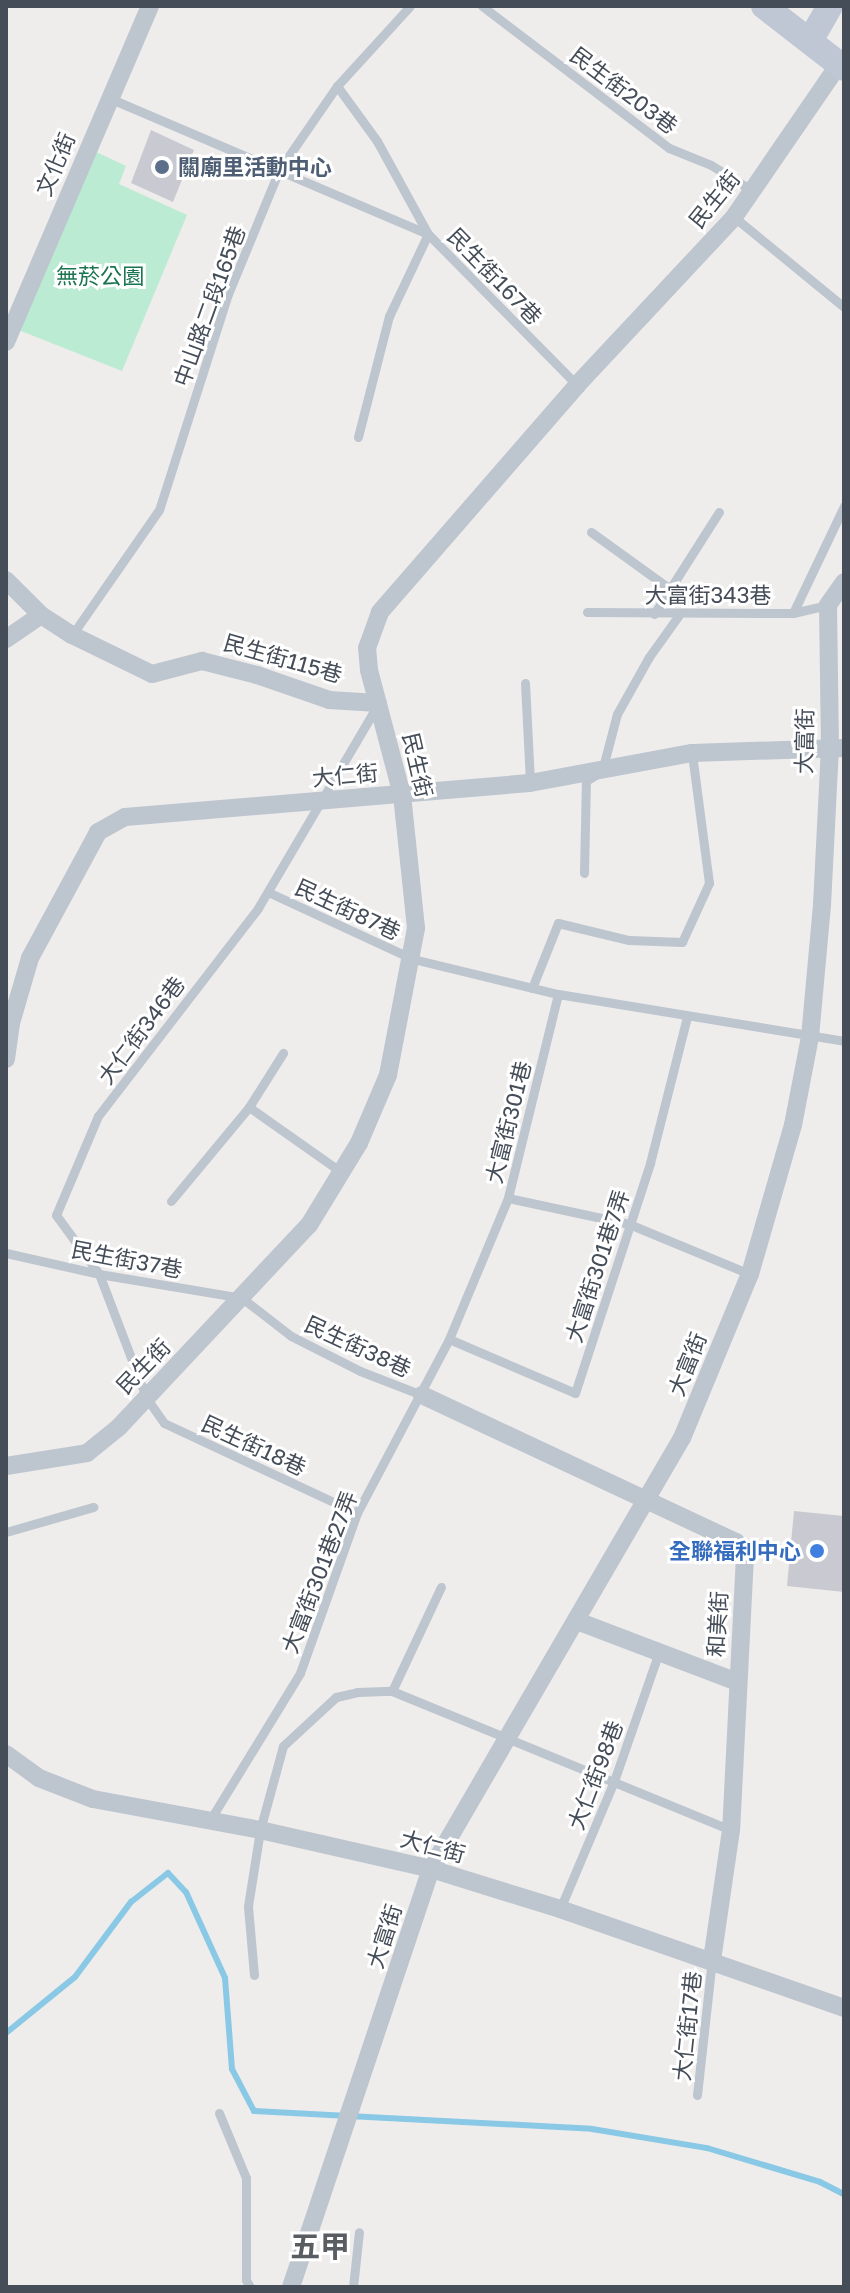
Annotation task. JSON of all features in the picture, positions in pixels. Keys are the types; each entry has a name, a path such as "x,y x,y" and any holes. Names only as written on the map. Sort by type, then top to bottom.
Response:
{"main road":[{"path":"764,6 842,66"},
{"path":"810,41 830,6"}],"street":[{"name":"文化街","path":"6,342 150,6"},
{"name":"民生街","path":"6,1466 87,1453 146,1397 309,1225 359,1143 388,1075 413,959 415,898 402,795 367,648 380,612 577,385 734,217 842,66"},
{"path":"6,580 41,615 6,639"},
{"path":"828,605 844,582"},
{"name":"大富街","path":"291,2287 431,1869 505,1737 577,1621 682,1438 750,1274 793,1125 810,1037 837,748 828,605"},
{"name":"民生街115巷","path":"41,615 72,635 152,674 202,661 257,675 329,700 378,703"},
{"name":"大仁街","path":"6,1059 11,1023 30,958 98,832 125,817 530,783 692,753 837,748"},
{"name":"和美街","path":"422,1395 736,1542 745,1556 731,1830 712,1960"},
{"path":"577,1621 738,1682"},
{"name":"大仁街","path":"8,1761 39,1778 93,1799 260,1830 431,1869 712,1960 844,2008"}],"lane":[{"name":"中山路二段165巷","path":"72,635 159,510 228,294 279,170 337,86 410,6"},
{"name":"民生街203巷","path":"482,6 669,148 711,165 753,191"},
{"path":"337,86 377,141 428,234 389,316 358,437"},
{"name":"民生街167巷","path":"109,98 428,234 577,385"},
{"path":"734,217 844,307"},
{"path":"793,613 844,506"},
{"path":"654,614 719,512"},
{"path":"591,532 670,589"},
{"name":"大富街343巷","path":"587,612 679,615 793,613 828,605"},
{"path":"584,873 586,781 602,771 617,714 649,657 679,615"},
{"path":"525,683 530,783"},
{"name":"大仁街346巷","path":"146,1397 99,1274 56,1215 98,1116 268,892 324,801 378,703"},
{"path":"532,988 558,923 629,940 682,942 709,883 692,753"},
{"name":"民生街87巷","path":"268,892 413,959"},
{"path":"413,959 558,994 844,1041"},
{"name":"大富街301巷","path":"558,994 508,1198 629,1224 750,1274"},
{"name":"大富街301巷7弄","path":"449,1339 575,1393 650,1163 687,1017"},
{"path":"171,1201 249,1107 283,1053"},
{"path":"249,1107 341,1172"},
{"name":"大富街301巷27弄","path":"209,1821 300,1673 357,1513 449,1339 508,1198"},
{"name":"民生街37巷","path":"6,1253 99,1274 242,1298"},
{"name":"民生街38巷","path":"242,1298 291,1336 360,1371 422,1395"},
{"name":"民生街18巷","path":"146,1397 164,1423 357,1513"},
{"path":"6,1532 93,1507"},
{"path":"392,1691 441,1587"},
{"name":"大仁街98巷","path":"560,1909 614,1781 659,1652"},
{"path":"254,1975 248,1906 260,1830 283,1746 336,1697 357,1692 392,1691 731,1830"},
{"name":"大仁街17巷","path":"697,2095 712,1960"},
{"path":"219,2113 246,2178 246,2280 250,2287"},
{"path":"353,2287 359,2232"}],"green space":[{"name":"無菸公園","path":"92,150 126,166 119,184 187,215 122,371 16,329"}],"building":[{"name":"關廟里活動中心","path":"151,130 194,150 173,202 131,183"},
{"name":"全聯福利中心","path":"794,1511 844,1516 844,1592 787,1586"}],"waterway":[{"path":"6,2033 75,1977 131,1902 168,1873 186,1892 225,1978 232,2069 254,2111 592,2129 707,2148 820,2182 844,2194"}],"place":[{"name":"關廟里活動中心","path":"162,167"},
{"name":"全聯福利中心","path":"817,1551"}],"district":[{"name":"五甲","path":"320,2246"}]}
